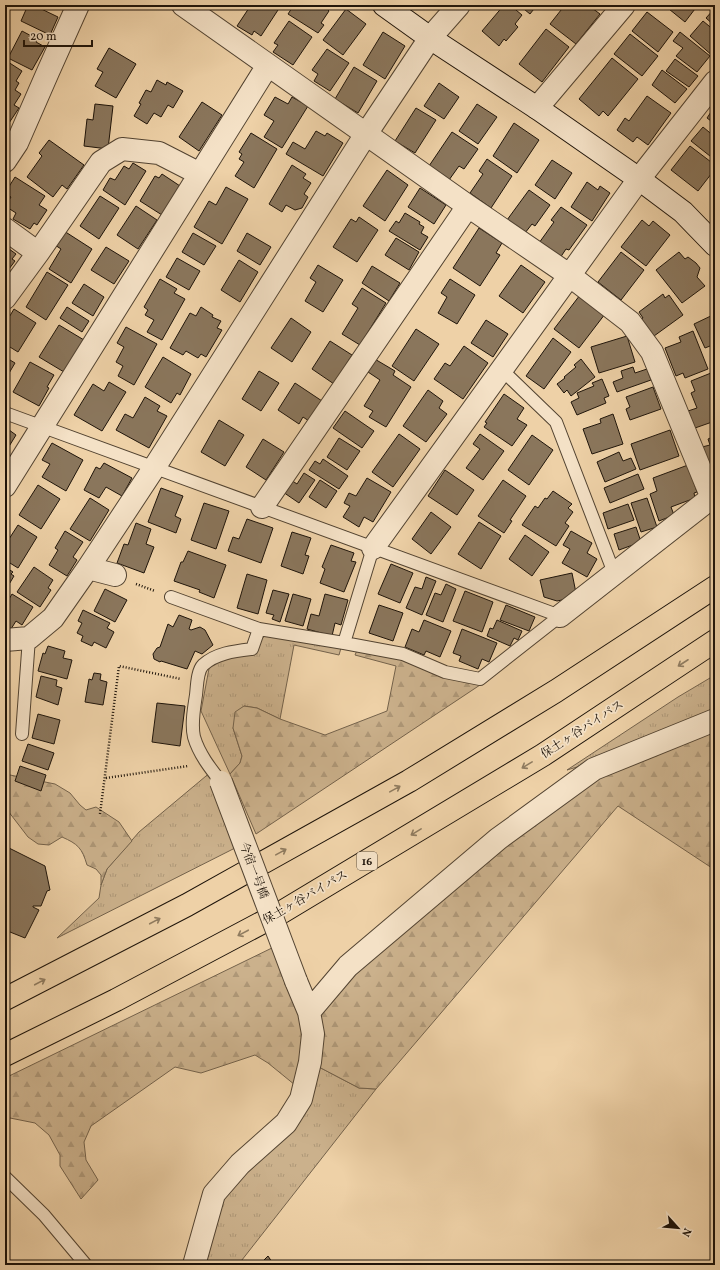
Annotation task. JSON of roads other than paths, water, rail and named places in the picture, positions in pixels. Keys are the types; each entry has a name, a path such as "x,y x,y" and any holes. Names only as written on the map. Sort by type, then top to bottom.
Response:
{"highway":[{"path":"5,999 187,905 409,781 556,690 715,587"},
{"name":"保土ヶ谷バイパス","path":"5,1055 116,1000 282,912 543,755 715,641"}],"street":[{"path":"5,161 17,143 78,5"},
{"path":"183,5 468,206 569,275 630,322 652,352 713,497 560,616"},
{"path":"384,5 430,38 537,108 639,179 683,212 715,245"},
{"path":"5,640 29,638 53,618 154,468 366,134 430,38 459,5"},
{"path":"537,108 624,5"},
{"path":"5,486 268,65"},
{"path":"373,548 500,369 639,179 715,82"},
{"path":"5,298 38,254 101,162 122,149 159,153 200,174"},
{"path":"262,507 468,206"},
{"path":"5,229 38,254"},
{"path":"88,568 114,575"},
{"path":"309,1012 348,966 498,839 594,769 715,720"},
{"name":"今宿一号橋","path":"194,1265 214,1194 240,1164 286,1123 301,1099 310,1062 314,1034 309,1012 221,782"}],"lane":[{"path":"500,369 556,422 614,573"},
{"path":"5,413 560,616"},
{"path":"344,643 373,548"},
{"path":"171,597 259,630 403,654 445,672 480,678 560,616"},
{"path":"221,782 206,764 194,736 193,714 197,683 202,666 216,657 252,649 259,630"},
{"path":"22,734 29,638"},
{"path":"5,1177 44,1215 86,1265"}]}
